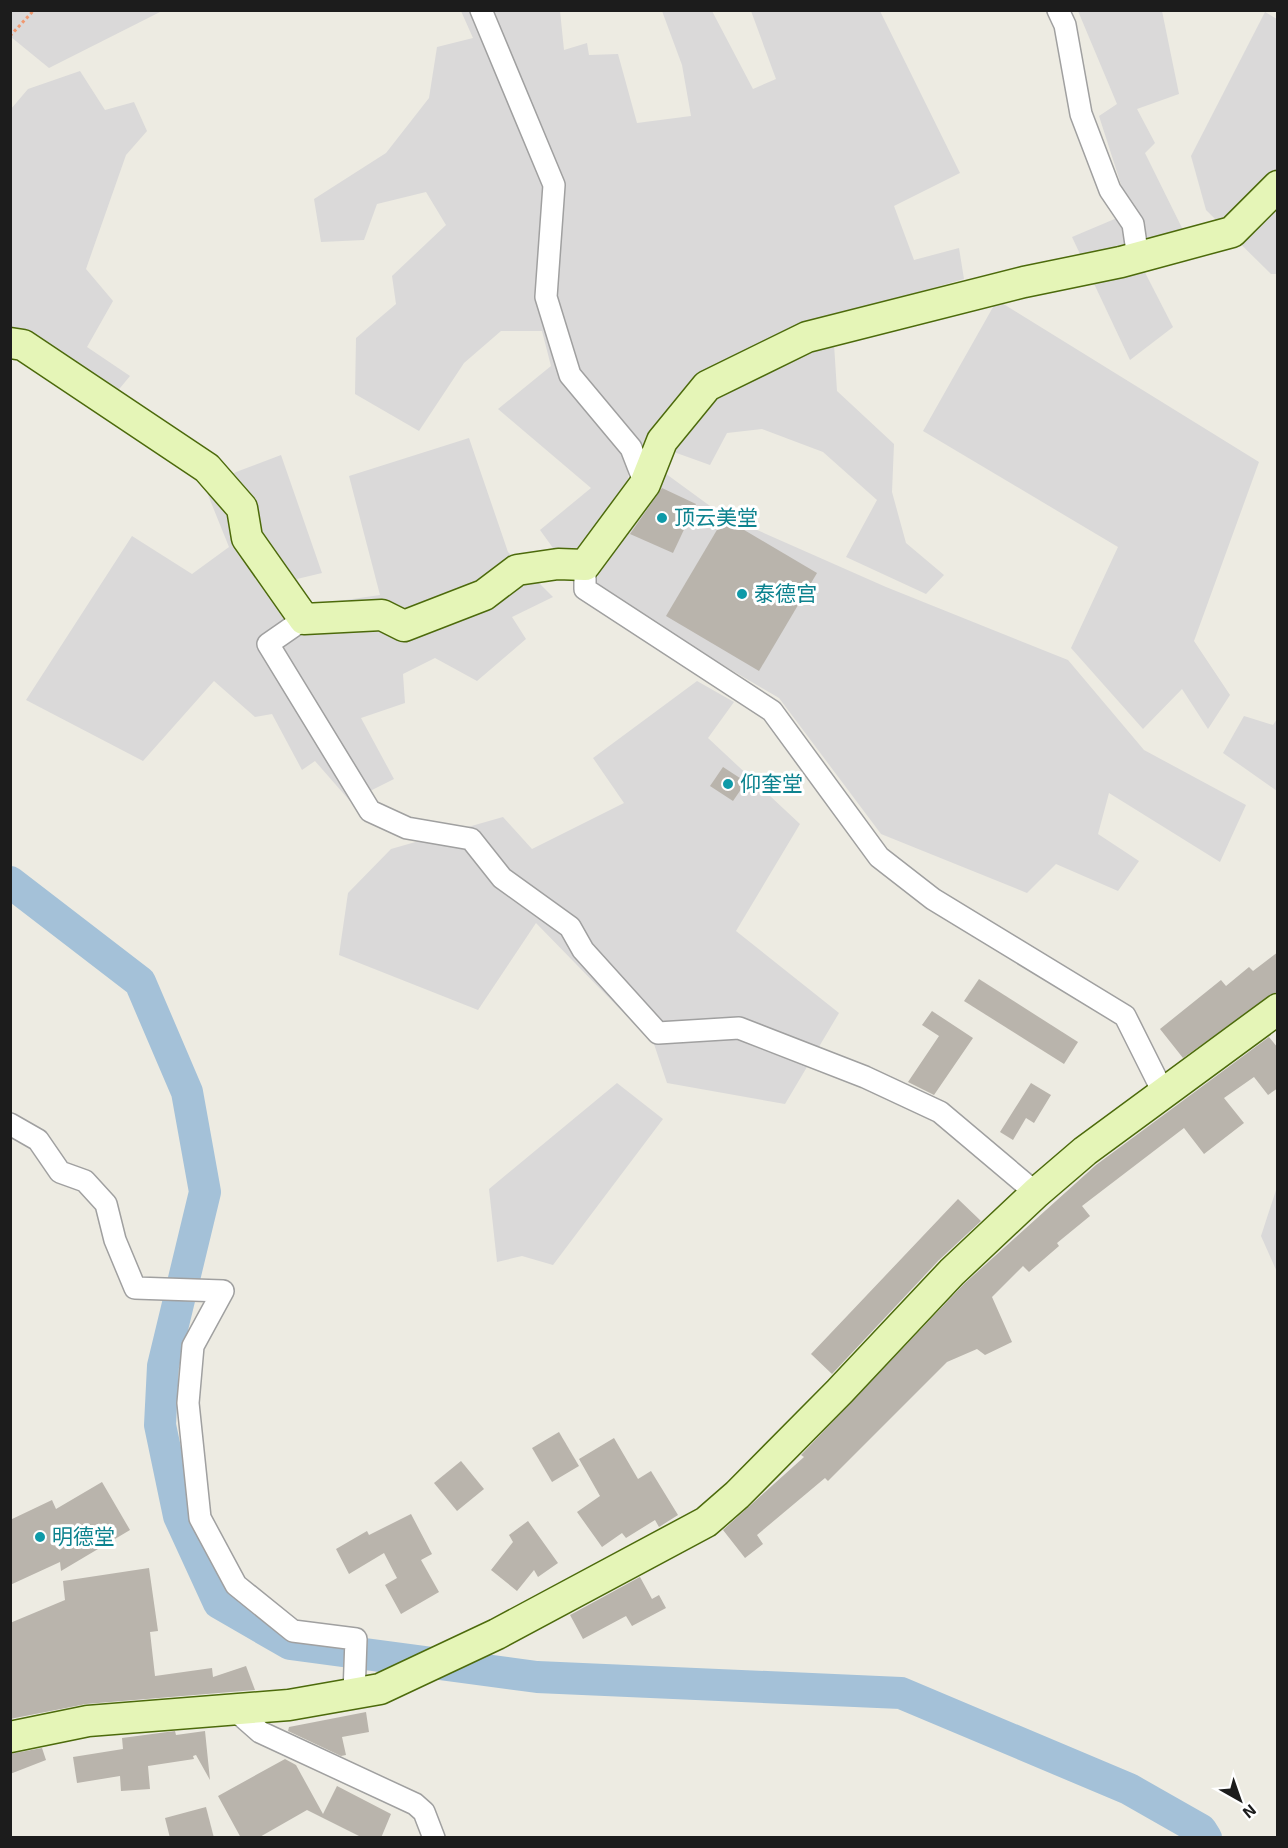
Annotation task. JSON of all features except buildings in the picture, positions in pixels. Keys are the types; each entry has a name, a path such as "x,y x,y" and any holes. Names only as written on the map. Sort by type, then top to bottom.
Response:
{"street":[{"path":"481,10 554,186 546,297 570,375 632,448 645,484"},
{"path":"1058,10 1065,25 1081,114 1110,190 1133,224 1138,258"},
{"path":"1164,1094 1125,1016 933,899 879,857 772,711 585,590 585,565 645,484 662,441 707,386 807,337 1024,282 1138,258 1232,232 1278,186"},
{"path":"10,343 23,345 207,468 242,508 247,538 304,619"},
{"path":"585,565 558,564 517,570 484,595 404,626 382,615 304,619 268,644 370,811 407,828 471,839 502,878 570,927 583,950 658,1033 739,1028 865,1077 940,1112 1036,1193"},
{"path":"10,1737 88,1721 289,1705 363,1687 497,1634 706,1522 839,1392 952,1272 1036,1193 1085,1151 1278,1009"},
{"path":"10,1124 38,1140 60,1172 85,1182 106,1204 114,1240 135,1287 223,1291 193,1346 188,1403 200,1518 236,1585 293,1631 356,1640 363,1687"},
{"path":"235,1710 260,1732 415,1804 424,1812 434,1838"}],"path":[{"path":"10,36 33,10"}],"shaded area":[{"path":"10,11 162,11 49,68 11,37"},
{"path":"461,11 560,11 564,50 587,43 589,55 618,54 637,123 691,116 682,65 662,11 712,11 753,89 776,79 751,11 880,11 960,173 894,206 914,260 959,248 964,279 811,323 661,419 627,469 630,486 582,555 553,548 540,530 591,488 498,409 551,366 542,331 501,331 464,363 419,431 355,394 356,338 396,304 392,276 446,225 426,192 377,204 364,240 321,242 314,199 386,153 429,98 437,47 473,38"},
{"path":"1078,11 1162,11 1179,94 1137,109 1155,143 1145,153 1183,230 1147,244 1125,197 1099,116 1117,104"},
{"path":"1265,12 1277,19 1277,274 1271,274 1206,210 1191,156"},
{"path":"80,71 105,110 134,102 147,131 126,155 86,269 113,301 87,347 130,376 115,394 11,335 11,109 28,89"},
{"path":"1117,218 1173,327 1130,360 1072,237"},
{"path":"997,300 1259,462 1194,641 1230,695 1208,729 1182,689 1143,729 1071,648 1118,547 923,431"},
{"path":"834,344 837,391 894,444 892,492 906,543 944,575 926,594 846,557 877,500 823,452 762,429 727,433 710,465 671,451 713,395 745,378"},
{"path":"469,438 508,552 553,597 512,617 526,639 477,681 435,658 403,674 405,703 361,718 394,779 350,801 315,761 302,770 272,714 255,717 214,681 143,761 26,700 132,536 192,574 229,547 206,490 236,472 281,455 322,573 297,579 311,605 380,595 349,476"},
{"path":"658,468 721,514 886,587 1068,660 1144,750 1246,805 1220,862 1109,793 1098,834 1139,861 1118,891 1056,864 1027,893 881,834 779,698 592,588 590,565"},
{"path":"697,681 734,702 708,738 800,824 736,931 839,1013 785,1104 667,1083 654,1044 536,923 478,1010 339,955 348,893 391,849 503,817 532,849 624,803 593,758"},
{"path":"1244,716 1273,725 1277,719 1277,791 1223,753"},
{"path":"617,1083 663,1119 553,1265 522,1256 497,1262 489,1189"},
{"path":"1277,1187 1277,1272 1261,1236"}],"waterway":[{"path":"10,882 140,982 187,1092 205,1192 163,1366 160,1425 179,1516 219,1603 290,1644 537,1677 901,1693 1129,1789 1201,1830 1206,1838"}],"place":[{"name":"顶云美堂","path":"662,518"},
{"name":"泰德宫","path":"742,594"},
{"name":"仰奎堂","path":"728,784"},
{"name":"明德堂","path":"40,1537"}]}
